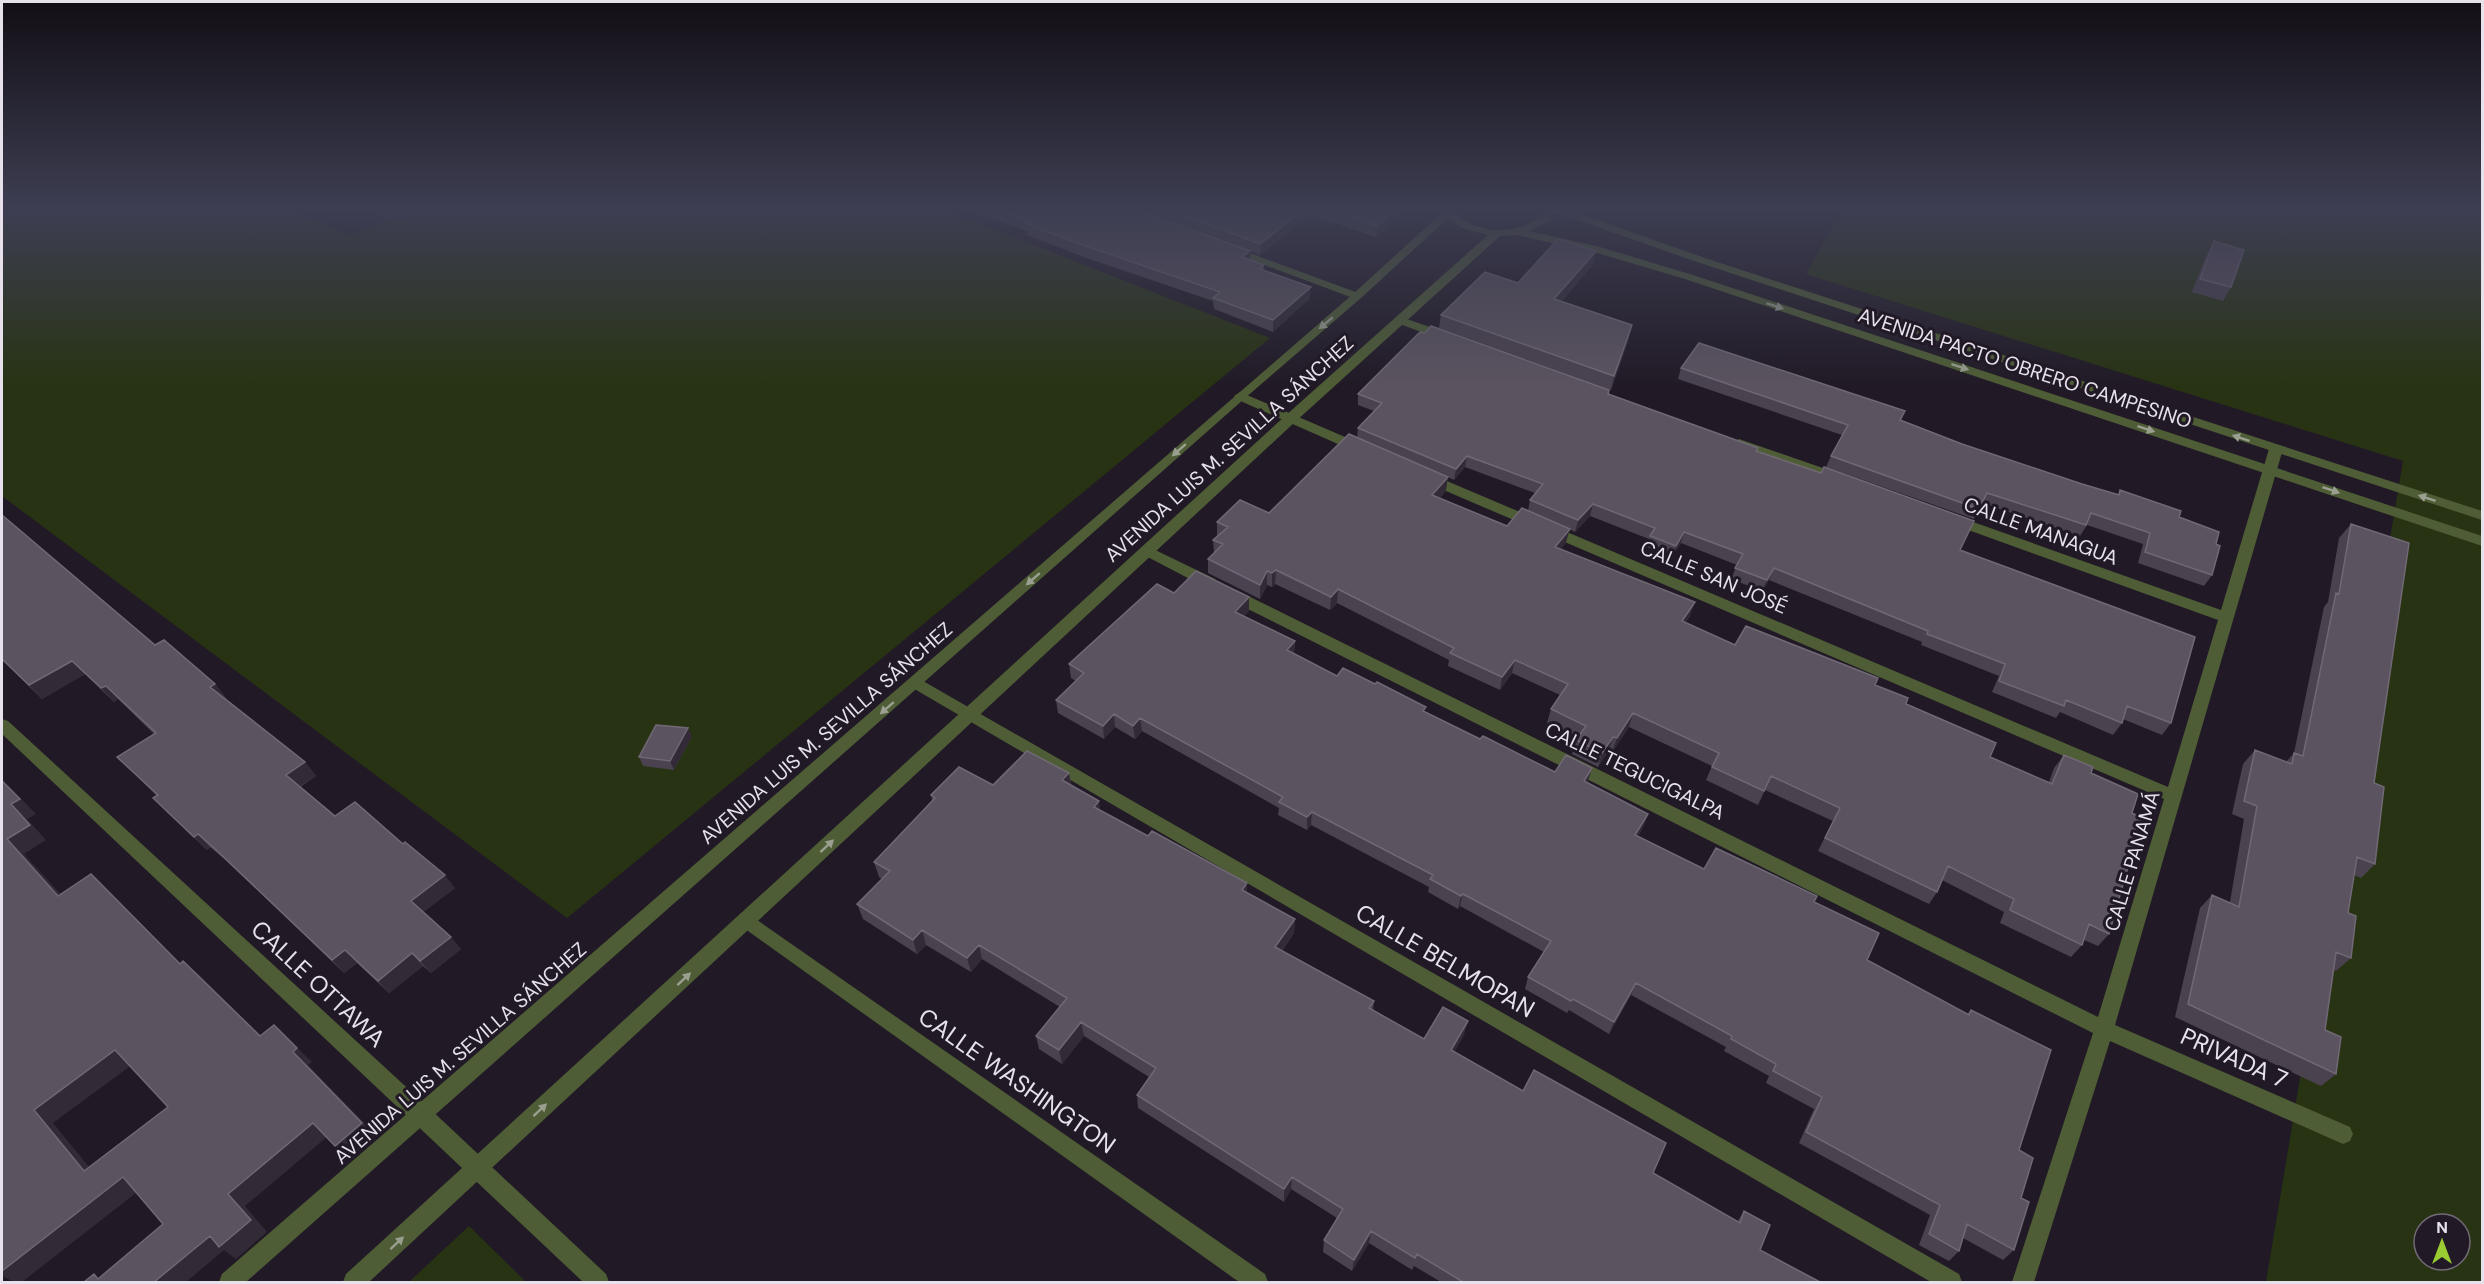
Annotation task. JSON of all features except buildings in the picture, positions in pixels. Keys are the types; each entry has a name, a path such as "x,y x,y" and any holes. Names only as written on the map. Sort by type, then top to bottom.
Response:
{"street":[{"path":"1280,267 1357,296"},
{"name":"AVENIDA LUIS M. SEVILLA SÁNCHEZ","path":"230,1282 1387,267"},
{"name":"AVENIDA LUIS M. SEVILLA SÁNCHEZ","path":"354,1282 1290,419 1401,321 1457,267"},
{"name":"AVENIDA PACTO OBRERO CAMPESINO","path":"1654,267 2482,541"},
{"name":"AVENIDA PACTO OBRERO CAMPESINO","path":"1725,267 2482,516"},
{"path":"1401,321 1456,341"},
{"path":"1240,396 1377,456"},
{"path":"1725,438 1847,482"},
{"name":"CALLE PANAMÁ","path":"2023,1282 2104,1029 2276,449"},
{"name":"CALLE SAN JOSÉ","path":"1421,475 2173,796"},
{"name":"CALLE MANAGUA","path":"1937,514 2227,618"},
{"name":"CALLE TEGUCIGALPA","path":"1147,551 2104,1029"},
{"name":"CALLE BELMOPAN","path":"915,683 1951,1282"},
{"name":"CALLE OTTAWA","path":"2,725 421,1114 598,1282"},
{"name":"CALLE WASHINGTON","path":"747,921 1257,1282"},
{"name":"PRIVADA 7","path":"2104,1029 2343,1134"}],"green space":[{"path":"2,267 1089,267 1270,338 567,918 2,496"},
{"path":"1810,267 2482,267 2482,1282 2266,1282 2403,461 1806,274"},
{"path":"469,1226 526,1282 409,1282"}]}
